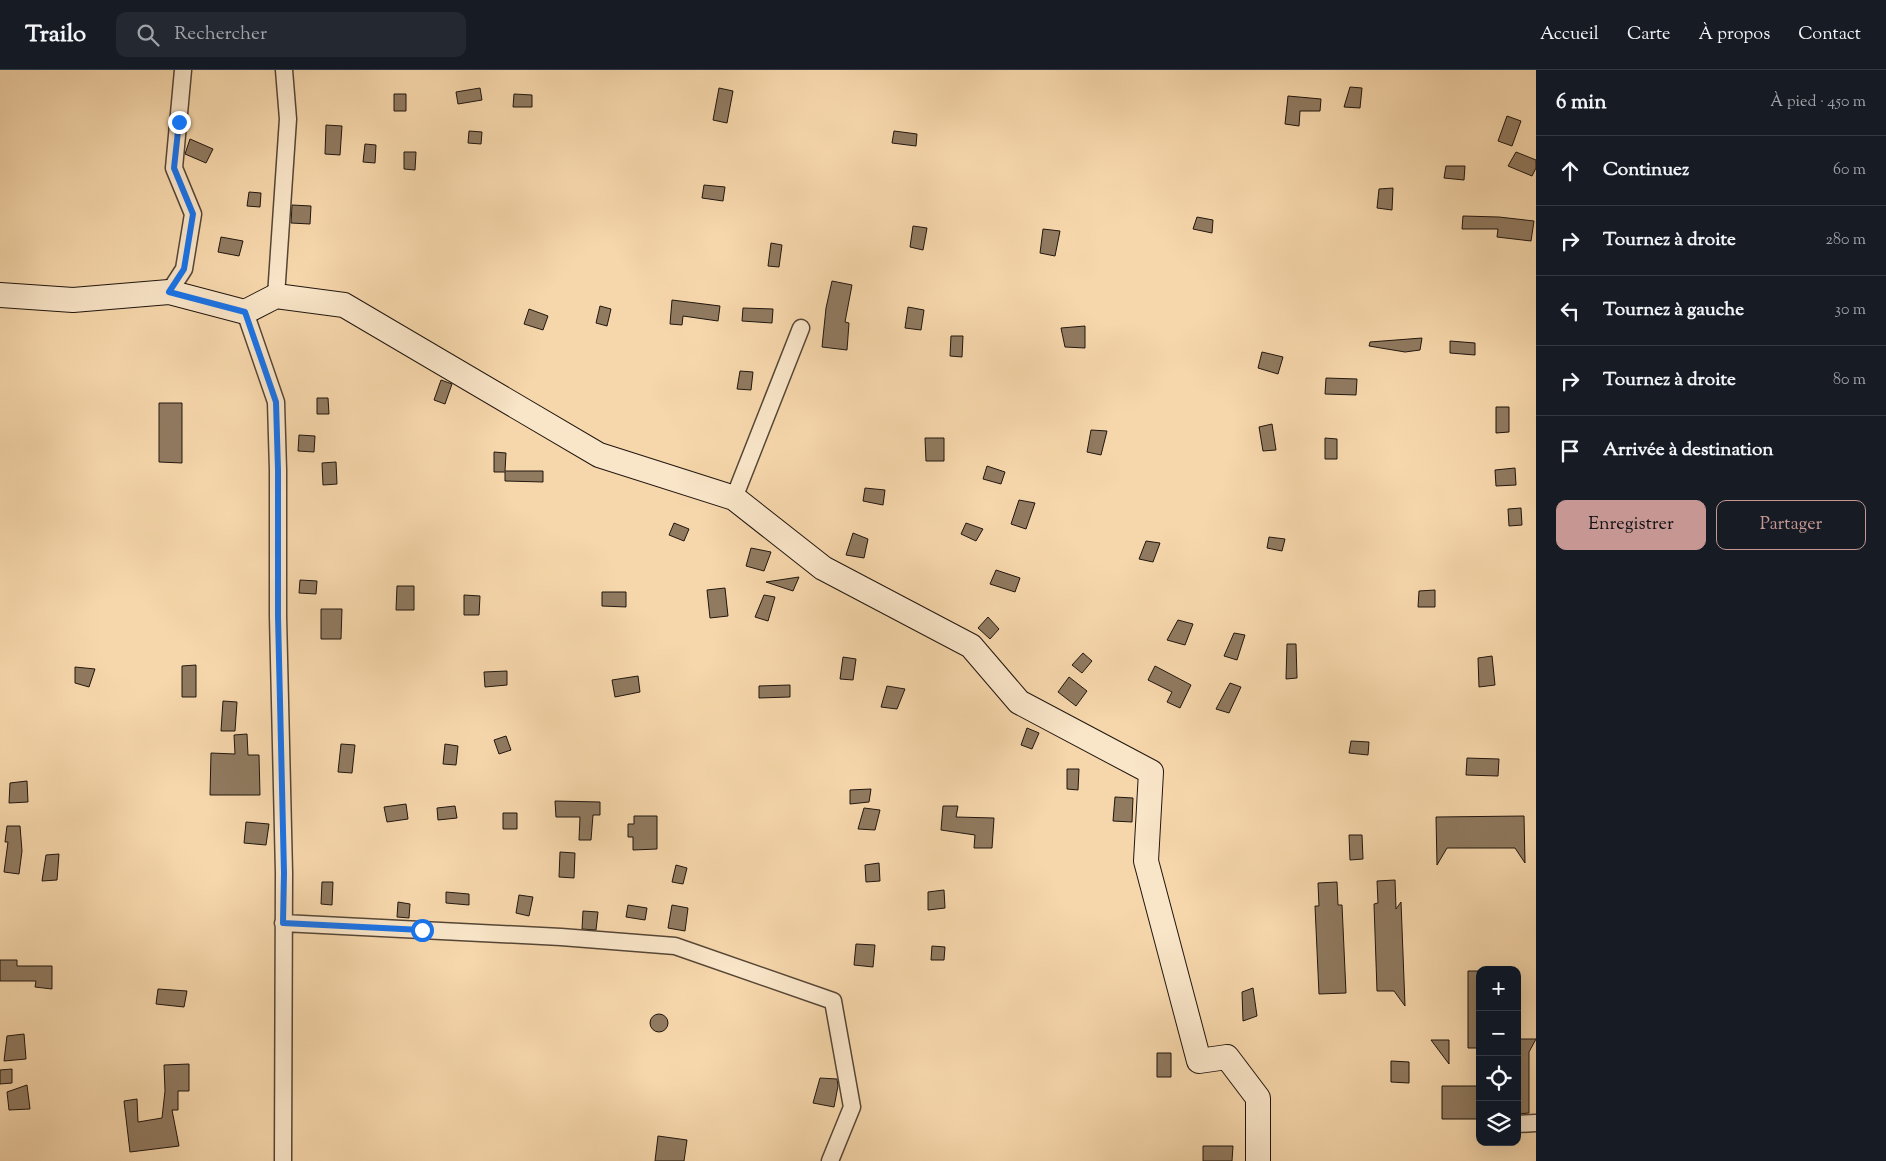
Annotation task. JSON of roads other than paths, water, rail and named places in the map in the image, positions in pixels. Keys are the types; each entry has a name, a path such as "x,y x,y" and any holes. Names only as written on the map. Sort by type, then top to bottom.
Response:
{"street":[{"path":"169,292 184,269 193,214 174,168 183,70"},
{"path":"276,296 288,118 284,70"},
{"path":"0,295 73,300 169,292 245,312 276,296 344,305 599,455 734,498 823,568 971,646 1019,702 1152,772 1146,862 1199,1061 1227,1056 1258,1098 1258,1161"},
{"path":"245,312 276,402 278,626 284,873 282,1161"},
{"path":"734,498 801,328"},
{"path":"283,923 561,937 675,946 833,1001 852,1107 830,1161"},
{"path":"1521,1124 1536,1123"}]}
